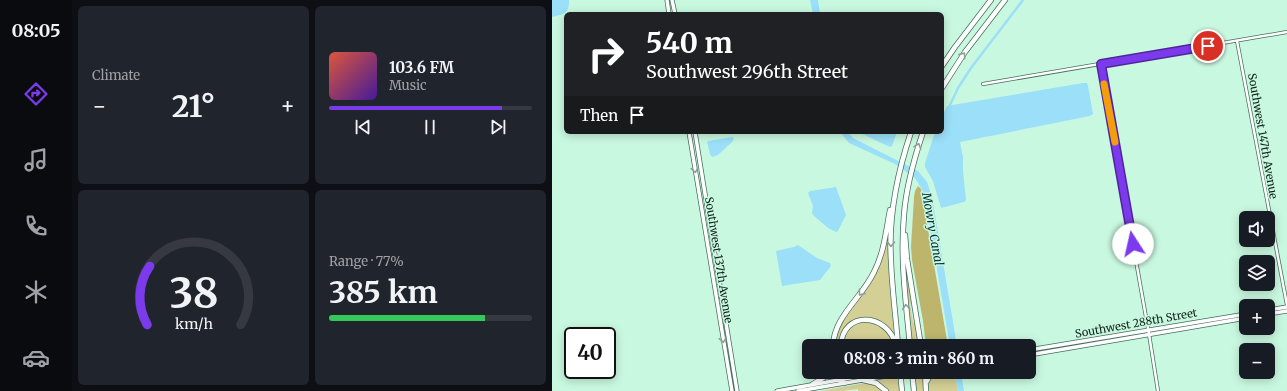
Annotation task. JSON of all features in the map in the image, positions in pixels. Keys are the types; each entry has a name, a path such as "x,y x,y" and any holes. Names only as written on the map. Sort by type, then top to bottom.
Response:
{"highway":[{"path":"944,63 991,0"},
{"path":"944,85 965,52 1005,0"},
{"path":"896,339 890,260 892,212 899,170 910,134"},
{"path":"909,339 902,262 903,229 906,199 913,160 922,134"},
{"path":"834,339 834,333 839,323 874,272 881,255 894,184 898,177"},
{"path":"906,199 907,259 920,339"},
{"path":"841,339 848,328 859,321 868,319 877,321 885,326 894,339"},
{"path":"813,384 821,379"},
{"path":"901,379 902,391"},
{"path":"913,379 914,391"},
{"path":"926,379 926,391"},
{"path":"926,383 928,379"},
{"path":"839,380 844,383"},
{"path":"863,380 876,383 886,391"}],"main road":[{"path":"666,0 669,12"},
{"path":"672,0 675,12"},
{"name":"Southwest 137th Avenue","path":"689,134 732,391"},
{"name":"Southwest 137th Avenue","path":"695,134 737,391"},
{"path":"701,203 706,202"},
{"path":"712,273 716,276 721,302 723,305"},
{"path":"1275,309 1287,306"},
{"path":"1275,313 1287,311"},
{"name":"Southwest 288th Street","path":"1036,354 1239,315"},
{"name":"Southwest 288th Street","path":"1036,349 1239,319"},
{"path":"777,391 845,379"},
{"path":"798,391 869,379"}],"street":[{"path":"983,84 1287,32"},
{"name":"Southwest 147th Avenue","path":"1237,41 1287,306"},
{"path":"1101,64 1149,332 1158,391"}],"shaded area":[{"path":"918,186 921,189 947,339 925,339 911,247 915,191"},
{"path":"888,234 889,278 894,334 879,320 863,317 857,319 846,329 840,339 835,339 836,334 845,317 866,288"},
{"path":"904,248 912,301 910,305 918,339 911,339"},
{"path":"863,322 875,324 883,328 891,339 844,339 848,330"},
{"path":"898,379 899,391 888,391 873,380"},
{"path":"915,379 924,379 925,391 916,391"},
{"path":"929,379 955,379 958,391 928,391"},
{"path":"873,383 885,391 858,391 858,389 843,391 820,391"}],"water":[{"path":"552,0 569,0 566,12 552,17"},
{"path":"810,0 818,0 820,12 813,12"},
{"path":"1087,83 1093,114 1090,116 960,142 963,157 966,200 964,202 941,208 933,181 925,167 925,163 934,134 944,134 944,112 947,106"},
{"name":"Mowry Canal","path":"842,134 850,134 853,138 918,171 927,182 932,197 956,339 949,339 924,193 915,178 895,164 849,143"},
{"path":"862,134 896,134 892,146 890,147"},
{"path":"732,137 734,138 733,141 718,155 712,157 707,142 708,141"},
{"path":"836,187 846,215 838,231 836,232 828,228 813,215 813,206 808,193 810,191"},
{"path":"798,245 817,258 830,263 831,266 820,280 782,286 776,251"},
{"path":"955,379 962,379 964,391 958,391"}],"waterway":[{"path":"950,105 958,88 971,68 1023,0"}],"slow traffic":[{"path":"1104,84 1115,142"}],"route":[{"path":"1133,244 1101,64 1208,46"}]}
